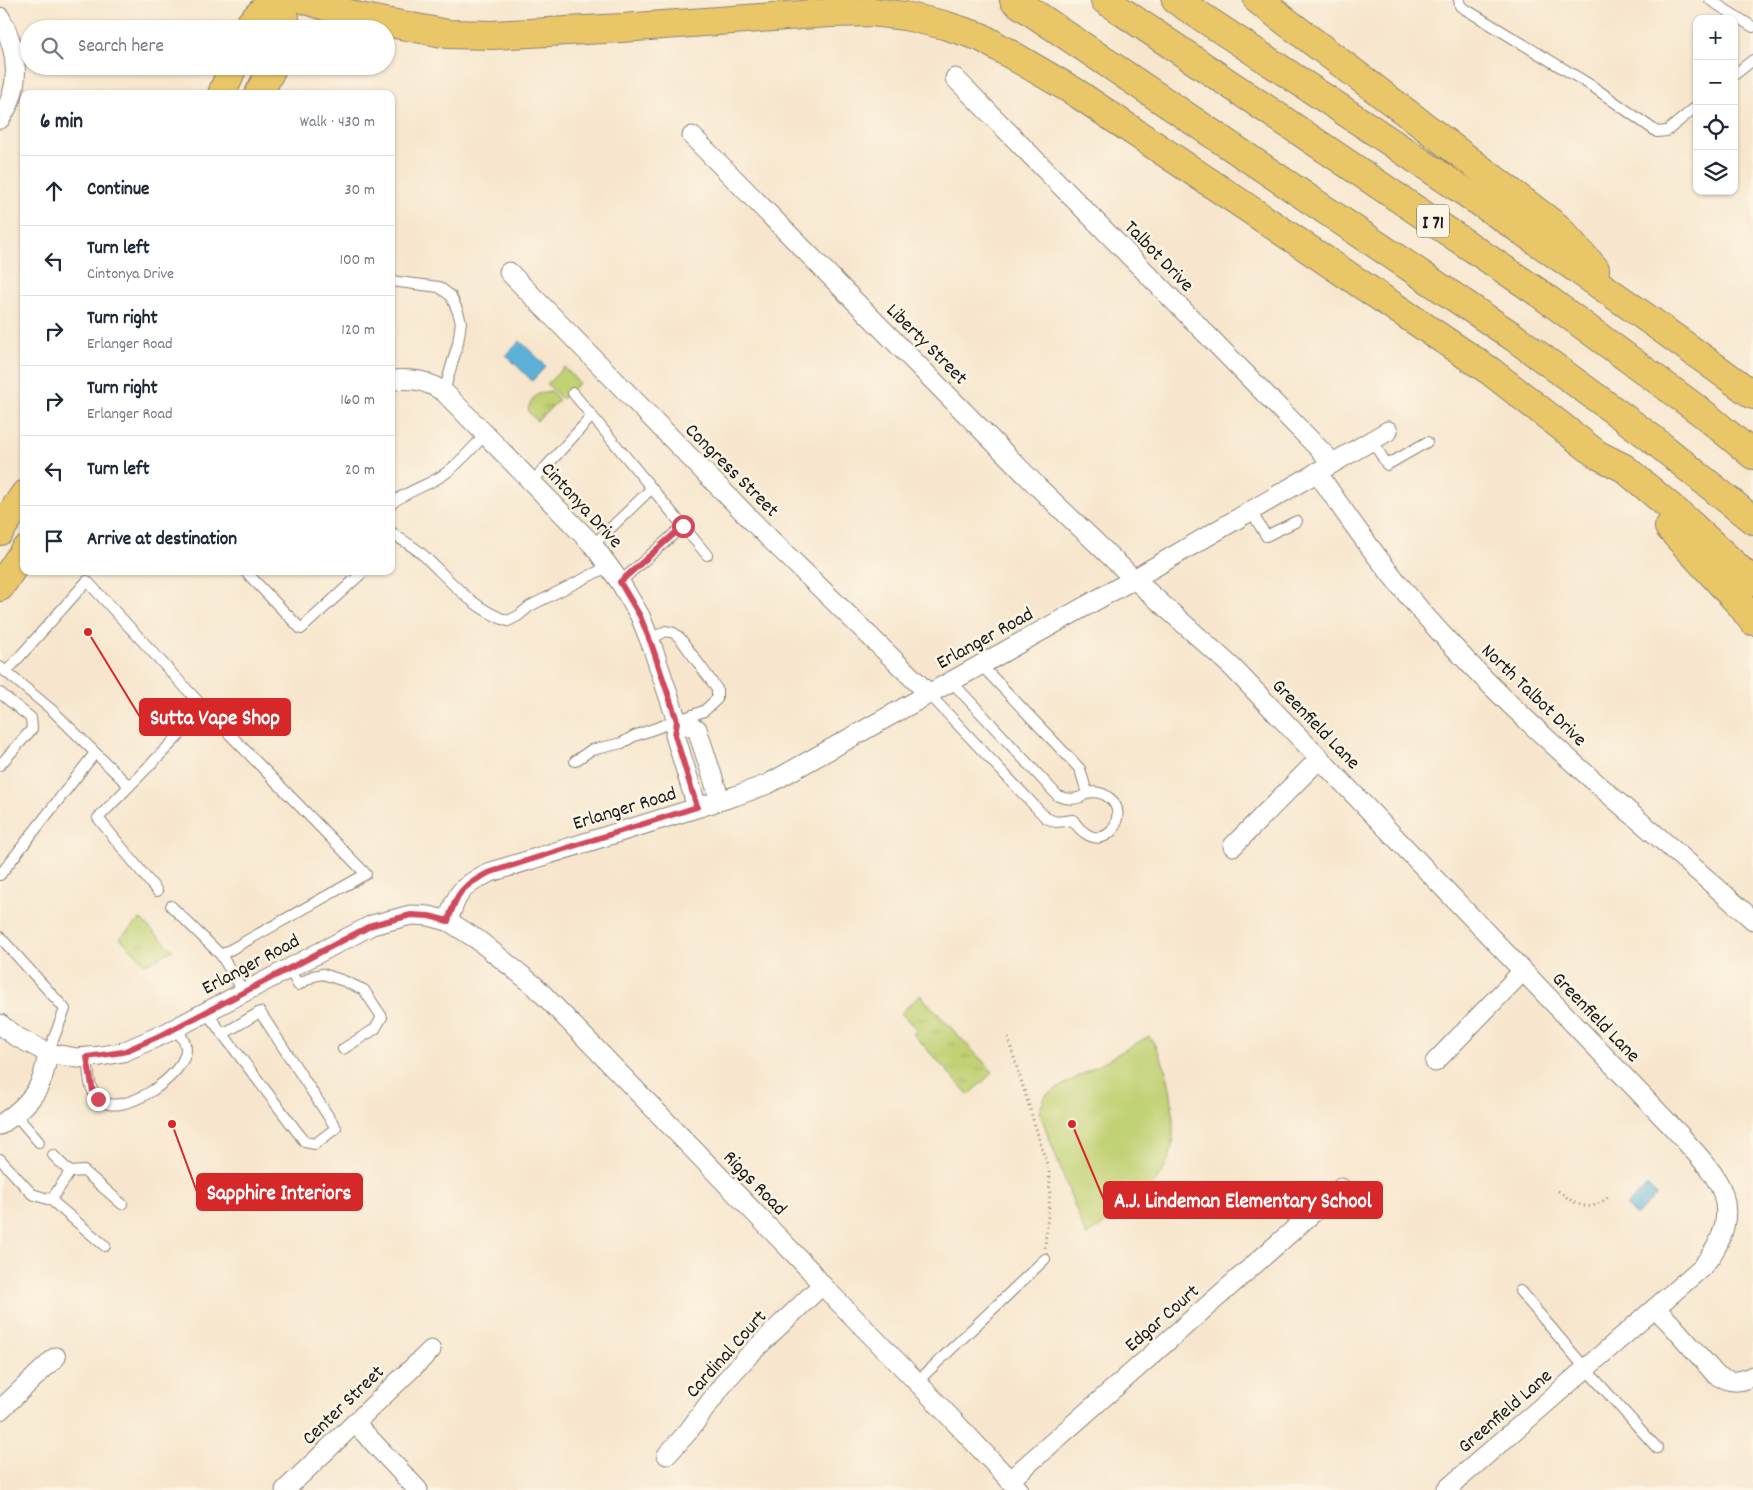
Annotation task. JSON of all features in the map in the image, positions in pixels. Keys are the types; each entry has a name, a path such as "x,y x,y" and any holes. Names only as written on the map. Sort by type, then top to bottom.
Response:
{"main road":[{"path":"254,20 273,0"},
{"path":"283,0 285,20"},
{"path":"306,0 359,17 375,20"},
{"name":"I 71","path":"1014,0 1515,338 1650,437 1753,520"},
{"name":"I 71","path":"1104,0 1539,293 1705,415 1753,455"},
{"path":"1176,0 1297,79 1626,303 1753,395"},
{"path":"1258,0 1557,227 1626,303"},
{"path":"395,24 448,34 500,35 829,13 872,12 905,16 944,25 981,37 1075,92 1490,371 1598,454 1624,468 1688,522 1753,582"},
{"path":"224,90 229,75"},
{"path":"261,90 268,75"},
{"path":"1598,454 1618,477 1680,538 1753,621"},
{"path":"0,531 20,500"},
{"path":"0,587 20,557"}],"street":[{"path":"0,17 9,34 16,72 14,88 8,108 0,119"},
{"name":"Talbot Drive","path":"955,78 1325,468"},
{"name":"Liberty Street","path":"692,136 1039,488 1134,579"},
{"name":"Congress Street","path":"509,272 761,530 929,694"},
{"name":"Cintonya Drive","path":"395,380 418,380 430,383 444,392 593,545 610,566 640,616 649,640 677,721 675,735 697,807"},
{"name":"Erlanger Road","path":"0,1024 15,1036 48,1053 77,1058 123,1052 175,1028 372,925 411,915 429,916 448,921 454,902 467,884 488,873 768,784 1134,579 1388,431"},
{"name":"North Talbot Drive","path":"1325,468 1347,517 1384,566 1449,643 1539,732 1753,920"},
{"name":"Greenfield Lane","path":"1134,579 1232,667 1320,758 1680,1136 1716,1178 1723,1194 1725,1208 1724,1230 1713,1256 1446,1490"},
{"path":"677,721 697,729 720,800"},
{"path":"1233,846 1320,758"},
{"name":"Riggs Road","path":"448,921 478,940 535,986 809,1269 822,1285 1014,1485"},
{"path":"1435,1062 1523,971"},
{"path":"8,1119 33,1095 41,1082 48,1053"},
{"name":"Edgar Court","path":"1014,1485 1341,1188"},
{"name":"Cardinal Court","path":"667,1455 687,1433 738,1366 822,1285"},
{"path":"1655,1308 1716,1375 1736,1382 1753,1376"},
{"name":"Center Street","path":"285,1490 431,1350"},
{"path":"0,1410 56,1358"},
{"path":"355,1423 418,1490"}],"lane":[{"path":"1459,0 1460,6 1592,86 1657,132 1667,131 1693,109"},
{"path":"1710,0 1753,27"},
{"path":"1738,73 1753,60"},
{"path":"395,282 439,287 450,296 458,312 461,322 458,342 444,392"},
{"path":"573,393 707,555"},
{"path":"532,482 592,416"},
{"path":"395,501 446,473 486,434"},
{"path":"1372,440 1387,465 1428,442"},
{"path":"593,545 652,489"},
{"path":"1251,511 1266,536 1298,521"},
{"path":"620,582 683,526"},
{"path":"395,535 420,553 471,602 494,616 508,621 518,616 530,606 610,566"},
{"path":"249,575 301,629 360,575"},
{"path":"130,786 52,710 3,670 87,581 206,709 366,874 221,955"},
{"path":"574,762 591,750 622,743 634,736 704,711 717,699 717,689 680,638 674,633 666,631 649,640"},
{"path":"981,665 1080,769 1087,793"},
{"path":"929,694 1046,818 1056,822 1073,820 1080,831 1090,836 1101,838 1114,828 1118,812 1115,802 1098,793 1087,793 1080,798 1074,799 1058,796 952,682"},
{"path":"0,693 31,718 32,728 0,765"},
{"path":"157,891 98,818 206,709"},
{"path":"0,875 95,753"},
{"path":"171,906 221,955 244,992"},
{"path":"0,937 66,1009 48,1053"},
{"path":"290,968 298,985 313,976 322,974 364,990 382,1017 375,1029 343,1049"},
{"path":"206,1012 305,1142 315,1144 336,1128 260,1012 223,1034"},
{"path":"87,1057 93,1092 98,1099 112,1106 135,1100 154,1090 181,1063 186,1055 183,1038 175,1028"},
{"path":"8,1119 39,1142"},
{"path":"53,1155 70,1172 84,1171 122,1204"},
{"path":"0,1159 32,1194 51,1200 104,1246"},
{"path":"51,1200 70,1172"},
{"path":"917,1382 1045,1259"},
{"path":"1520,1291 1586,1369 1658,1448"}],"path":[{"path":"1008,1038 1049,1171 1051,1189 1046,1229 1045,1259"},
{"path":"1558,1191 1575,1203 1585,1207 1602,1202 1608,1196"}],"green space":[{"path":"564,367 579,383 562,399 547,384"},
{"path":"551,391 559,400 537,421 528,411 530,403 538,394"},
{"path":"140,919 173,950 146,964 120,938"},
{"path":"920,995 993,1072 969,1095 913,1034 917,1030 901,1013"},
{"path":"1149,1036 1162,1060 1168,1077 1171,1095 1173,1132 1169,1158 1155,1183 1145,1193 1122,1212 1086,1236 1039,1111 1046,1095"}],"water":[{"path":"520,341 546,366 532,381 506,355"},
{"path":"1647,1185 1657,1195 1636,1216 1626,1206"}],"place":[{"name":"Sutta Vape Shop","path":"88,632"},
{"name":"Sapphire Interiors","path":"172,1124"},
{"name":"A.J. Lindeman Elementary School","path":"1072,1124"}],"route":[{"path":"98,1099 93,1092 87,1057 123,1052 166,1033 372,925 411,915 429,916 448,921 454,902 467,884 488,873 697,807 675,735 677,721 652,646 640,616 620,582 683,526"}]}
